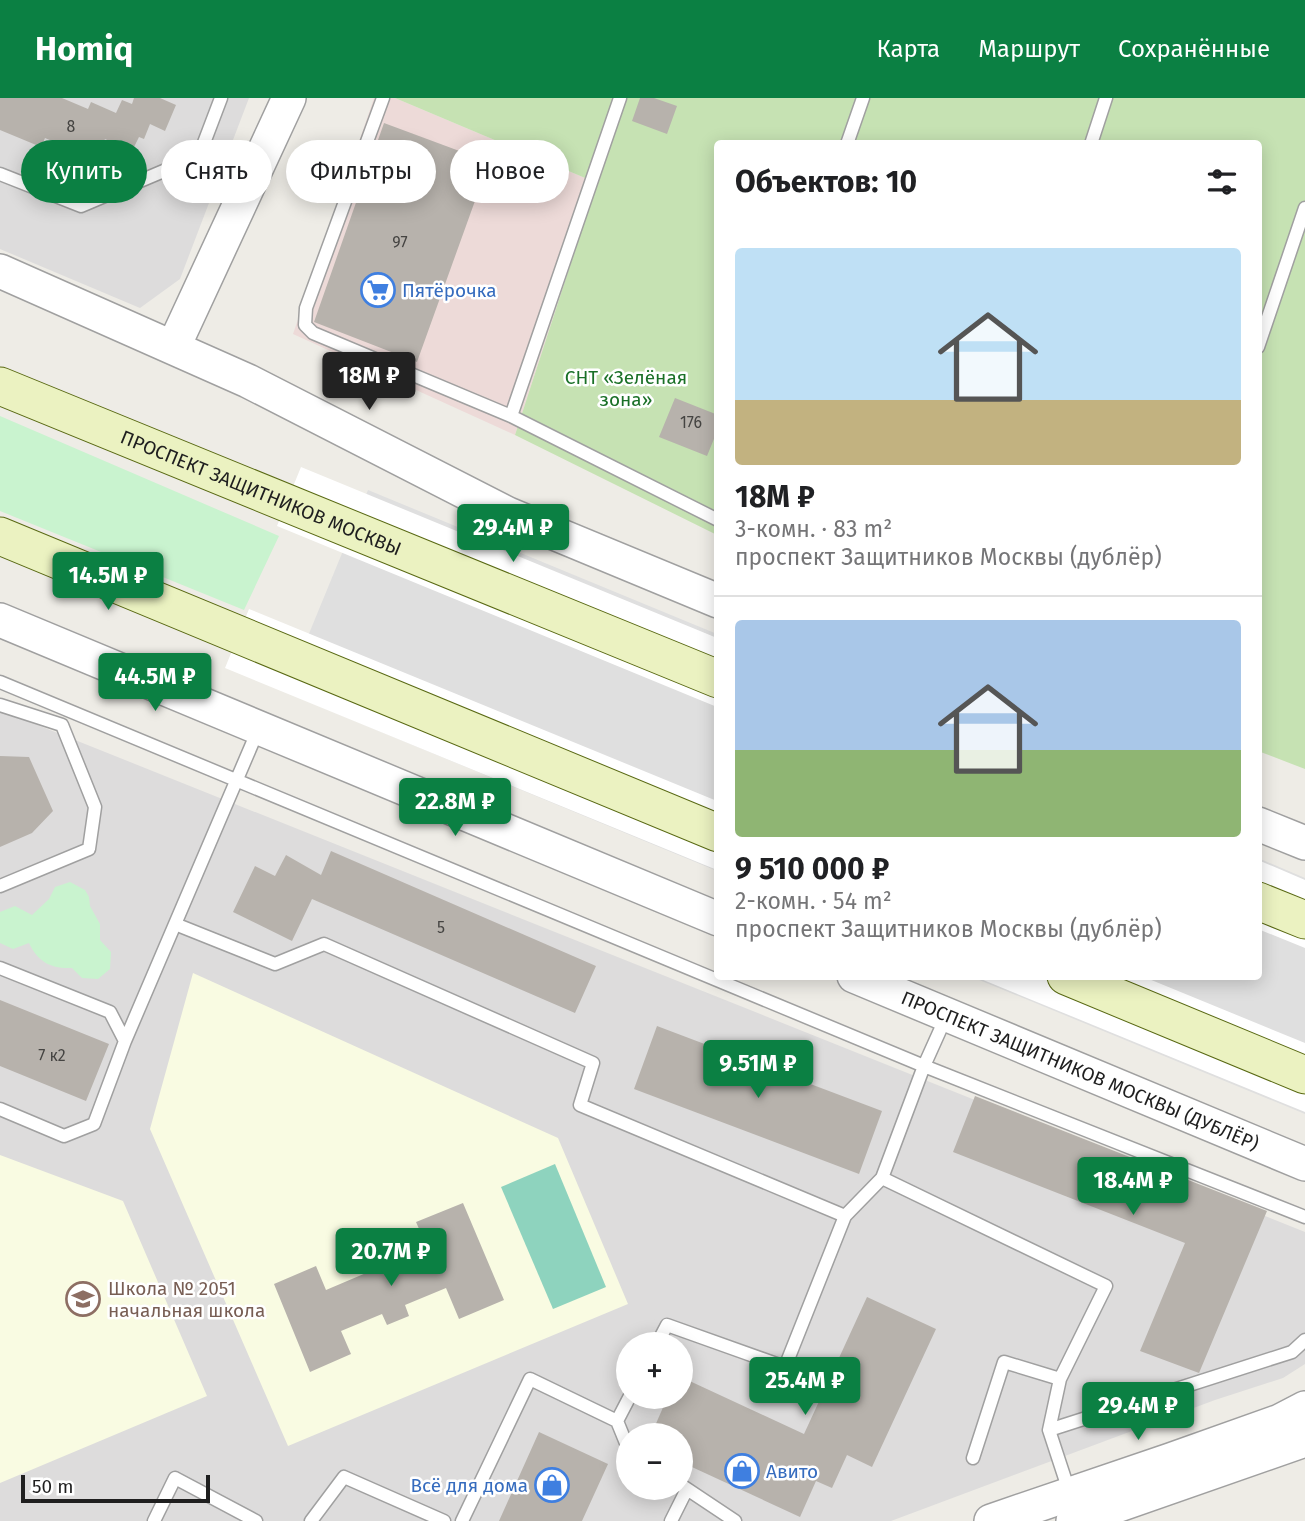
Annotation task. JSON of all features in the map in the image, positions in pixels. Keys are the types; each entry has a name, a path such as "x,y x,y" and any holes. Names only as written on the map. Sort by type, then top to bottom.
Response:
{"main road":[{"name":"ПРОСПЕКТ ЗАЩИТНИКОВ МОСКВЫ","path":"0,386 714,677"},
{"path":"0,536 714,831"},
{"path":"1262,903 1305,920"},
{"path":"1076,980 1305,1075"}],"street":[{"path":"174,346 289,98"},
{"path":"0,271 248,381 508,514 714,599"},
{"path":"0,620 714,917"},
{"path":"1262,826 1305,843"},
{"name":"ПРОСПЕКТ ЗАЩИТНИКОВ МОСКВЫ (ДУБЛЁР)","path":"863,980 1305,1164"},
{"path":"1072,1508 1305,1408"},
{"path":"991,1521 1072,1508 1305,1440"}],"lane":[{"path":"0,174 81,205 199,156 221,98"},
{"path":"383,98 306,308 305,325 313,333 511,416 714,518"},
{"path":"511,416 620,98"},
{"path":"848,140 863,98"},
{"path":"1092,140 1106,98"},
{"path":"1262,335 1305,208"},
{"path":"0,682 714,979"},
{"path":"0,705 62,725 95,807 89,849 0,886"},
{"path":"0,1109 64,1136 94,1124 125,1041 259,727"},
{"path":"175,924 275,964 324,944 593,1063 580,1105 845,1216"},
{"path":"0,968 110,1012 125,1041"},
{"path":"716,980 923,1066 1305,1217"},
{"path":"693,1334 785,1367 845,1216 882,1178 923,1066 947,1016"},
{"path":"882,1178 1106,1286 1060,1379 1049,1430 1072,1508"},
{"path":"663,1332 667,1325 687,1332"},
{"path":"1049,1430 1292,1352 1305,1340"},
{"path":"973,1458 1003,1362 1060,1379"},
{"path":"462,1521 530,1380 617,1420 618,1423"},
{"path":"617,1420 622,1409"},
{"path":"311,1521 344,1477 444,1521"},
{"path":"154,1521 176,1478 256,1521"},
{"path":"693,1493 736,1521"},
{"path":"671,1521 679,1500"}],"shaded area":[{"path":"0,98 249,98 233,140 161,140 161,203 209,203 180,279 140,308 0,249"},
{"path":"374,98 395,98 495,140 450,140 450,203 569,203 569,171 597,183 515,435 293,334 338,203 436,203 436,140 360,140"},
{"path":"368,490 714,633 714,870 285,692"},
{"path":"0,710 1305,1232 1305,1364 1283,1378 1215,1400 891,1521 0,1521"},
{"path":"1262,860 1305,878 1305,1114 979,980 1262,980"},
{"path":"193,973 558,1138 628,1304 288,1446 150,1129"},
{"name":"Школа № 2051 начальная школа","path":"0,1155 123,1201 207,1396 0,1483"}],"green space":[{"name":"СНТ «Зелёная зона»","path":"395,98 1305,98 1305,769 1262,753 1262,140 714,140 714,534 515,435 597,183 569,171 569,140 495,140"},
{"path":"0,416 279,536 244,610 0,511"},
{"path":"70,882 85,890 100,924 100,940 111,952 110,969 98,979 82,978 72,968 46,963 29,943 13,949 0,943 0,912 15,906 32,915 49,899 55,887"},
{"path":"555,1164 606,1287 553,1309 501,1187"}],"pier":[{"path":"301,467 714,637 714,706 277,526"},
{"path":"249,609 714,800 714,869 225,668"},
{"path":"1262,862 1305,880 1305,948 1262,931"},
{"path":"983,980 1151,980 1305,1043 1305,1112"}],"building":[{"path":"0,98 62,98 88,109 91,102 116,113 122,100 132,104 134,98 160,98 176,105 165,131 150,124 144,139 139,137 138,140 24,140 0,130"},
{"path":"640,98 654,98 677,106 667,134 632,121"},
{"path":"384,123 430,140 378,140"},
{"path":"436,142 450,148 450,203 474,203 417,362 314,322 356,203 436,203"},
{"path":"675,398 714,413 714,439 707,456 659,437"},
{"path":"0,756 29,757 53,811 32,833 0,847"},
{"path":"331,851 596,966 575,1013 312,899 292,941 233,912 255,866 275,876 286,855 321,875"},
{"path":"0,1000 109,1044 86,1101 0,1066"},
{"path":"657,1026 882,1111 859,1174 634,1089"},
{"path":"975,1096 1267,1211 1199,1373 1140,1351 1185,1243 953,1152"},
{"path":"463,1203 504,1300 459,1319 446,1288 405,1305 409,1316 387,1325 382,1314 341,1331 351,1354 310,1372 274,1284 316,1266 326,1290 366,1273 363,1266 386,1257 390,1265 428,1249 416,1222"},
{"path":"867,1297 936,1329 872,1467 847,1455 832,1488 816,1481 800,1517 693,1468 693,1423 656,1423 662,1409 693,1409 693,1383 804,1434"},
{"path":"539,1432 608,1464 582,1521 499,1521"}],"place":[{"name":"Пятёрочка","path":"378,290"},
{"name":"Школа № 2051 начальная школа","path":"83,1299"},
{"name":"Авито","path":"742,1471"},
{"name":"Всё для дома","path":"552,1485"}]}
